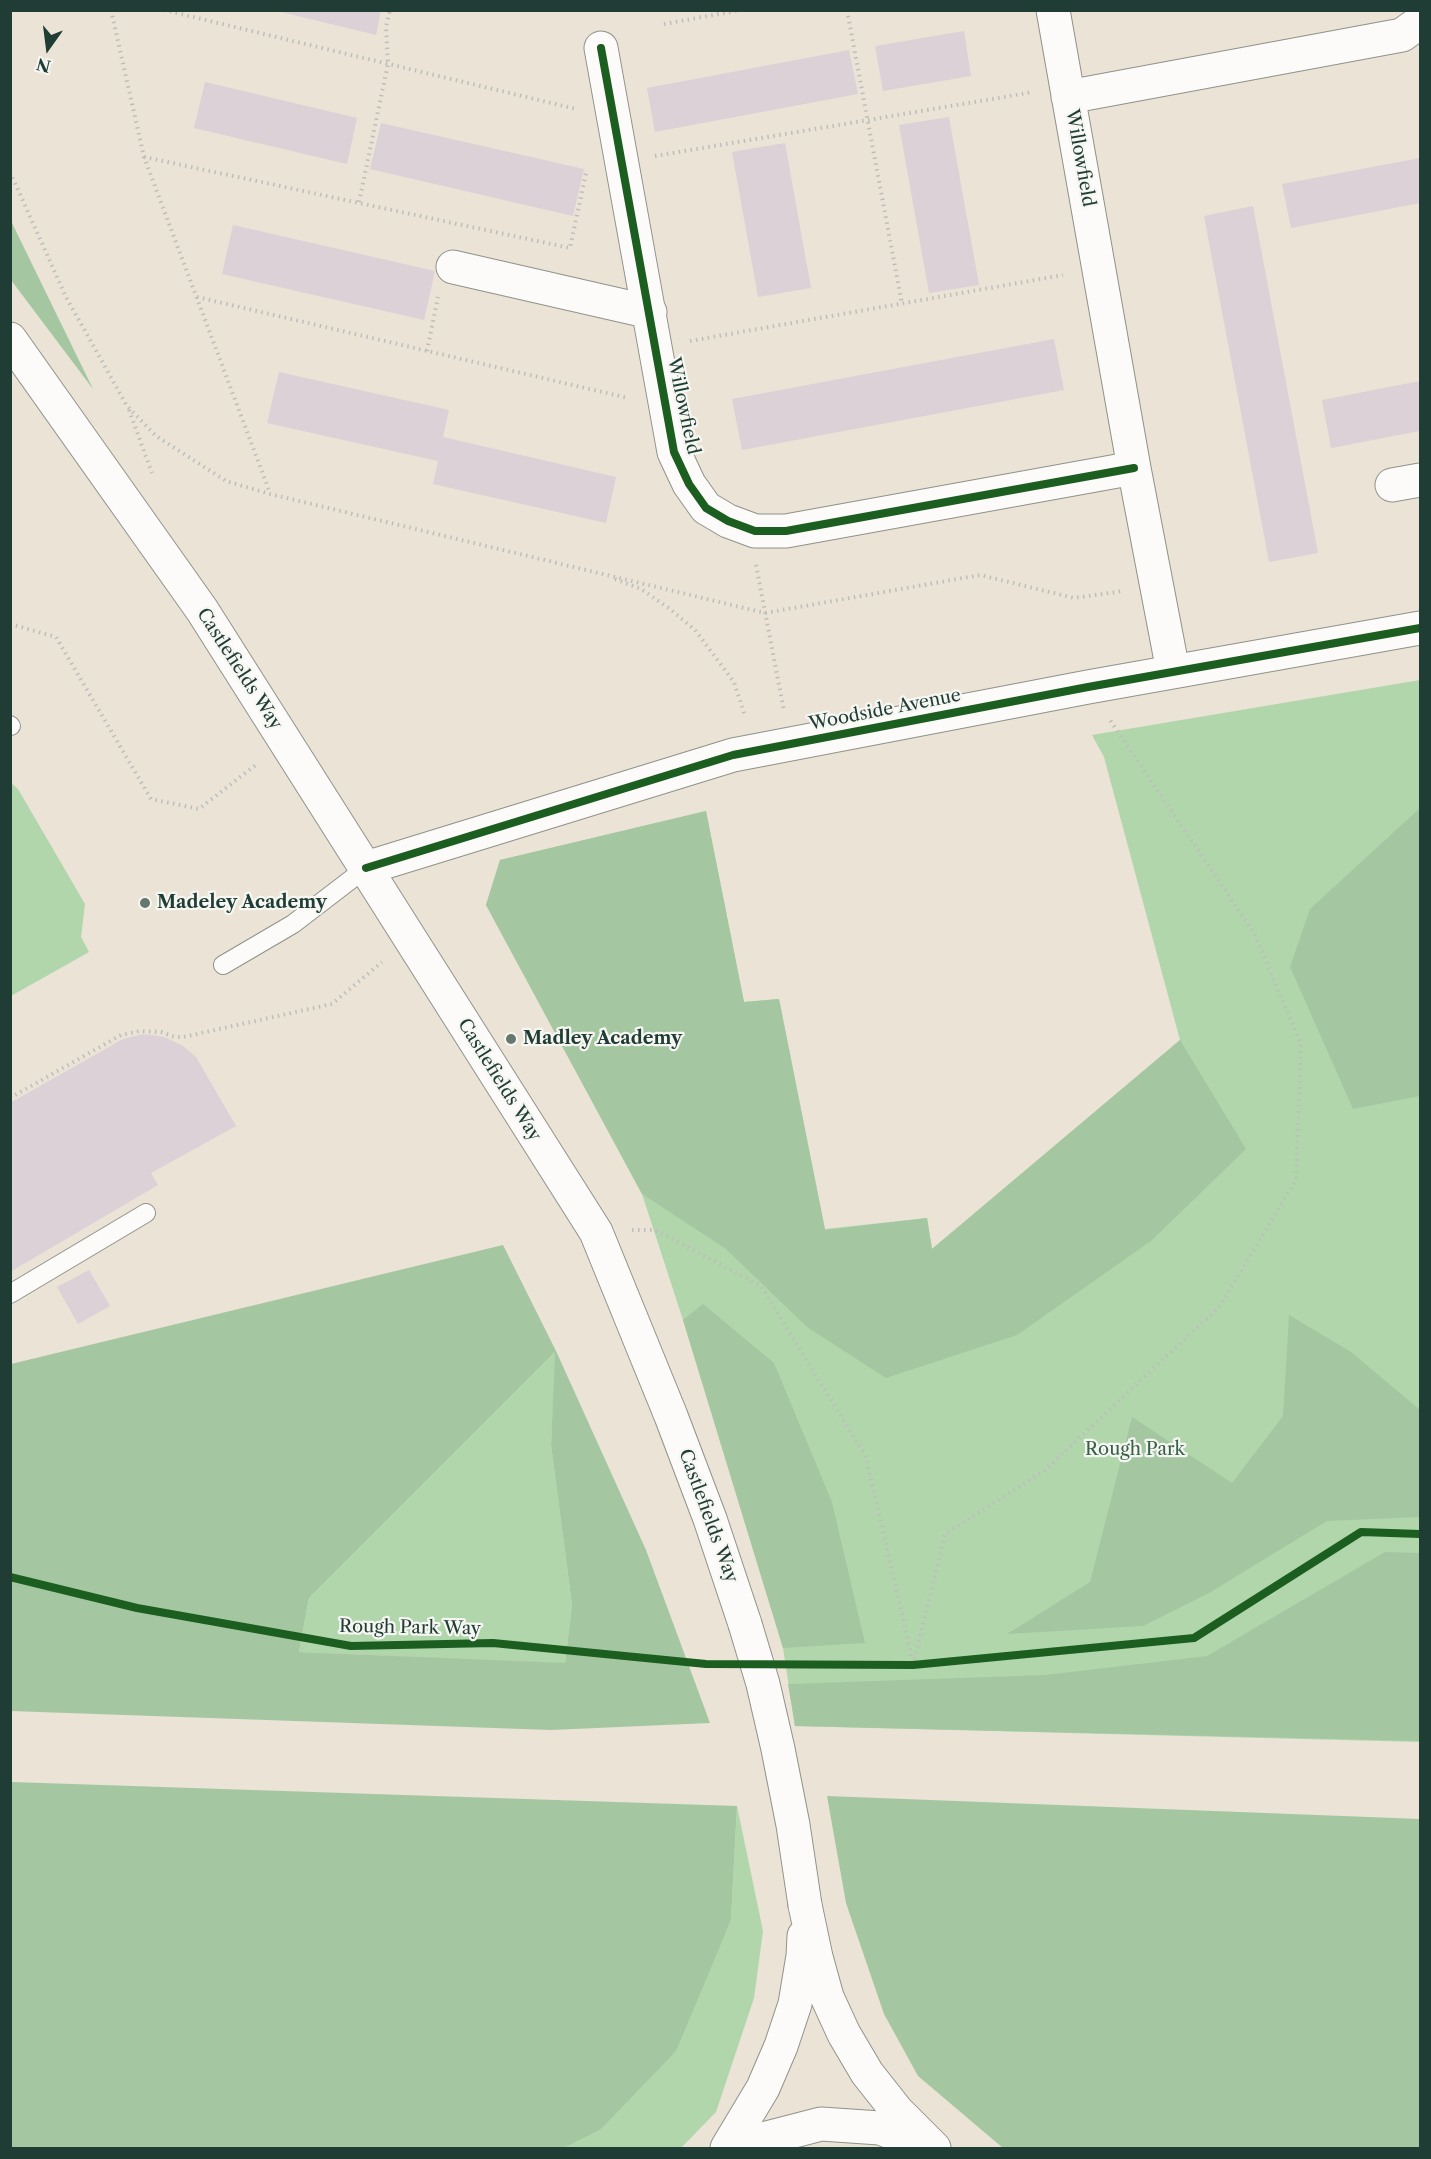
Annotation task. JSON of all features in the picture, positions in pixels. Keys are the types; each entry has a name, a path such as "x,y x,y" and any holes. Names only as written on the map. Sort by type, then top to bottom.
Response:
{"street":[{"name":"Willowfield","path":"1053,10 1134,468 1173,671"},
{"name":"Willowfield","path":"1067,92 1402,35 1420,22"},
{"name":"Willowfield","path":"601,48 674,452 689,484 706,508 728,521 755,531 786,531 1134,468"},
{"path":"453,267 650,312"},
{"name":"Castlefields Way","path":"10,339 202,610 596,1232 671,1416 746,1624 778,1749 793,1825 805,1905 827,1997 844,2034 867,2073 897,2111 933,2148"},
{"name":"Woodside Avenue","path":"366,868 733,755 1173,671 1420,628"},
{"name":"Castlefields Way","path":"727,2148 763,2088 782,2046 795,2004 803,1956 805,1905"},
{"path":"748,2148 763,2139 820,2124 880,2128 933,2148"}],"lane":[{"path":"223,965 293,924 366,868"},
{"path":"10,1294 146,1213"}],"path":[{"path":"111,10 144,157 270,494"},
{"path":"164,10 586,111"},
{"path":"358,202 388,64 386,27 390,10"},
{"path":"664,24 741,10"},
{"path":"847,10 902,304"},
{"path":"622,162 868,120 1067,92"},
{"path":"144,157 570,248 586,170"},
{"path":"10,172 66,297 127,406 156,436 226,481 270,494 765,613 980,575 1074,598 1157,586"},
{"path":"656,347 1100,269"},
{"path":"197,297 666,407"},
{"path":"749,529 791,744"},
{"path":"600,573 641,589 695,630 734,682 754,751"},
{"path":"10,624 56,637 151,799 200,809 285,741"},
{"path":"596,1232 655,1230 761,1286 866,1457 913,1665 945,1534 1044,1471 1219,1307 1296,1180 1301,1044 1293,1024 1254,933 1180,827 1088,687"},
{"path":"10,1098 121,1035 140,1031 161,1032 183,1037 333,1004 411,939"}],"green space":[{"path":"11,221 93,389 11,280"},
{"name":"Rough Park","path":"1420,680 1420,1742 795,1726 783,1648 642,1194 486,905 500,860 706,811 744,1002 779,999 825,1229 927,1218 932,1249 1180,1040 1104,757 1092,735"},
{"path":"11,783 18,789 85,904 81,937 89,952 11,996"},
{"path":"1420,808 1420,1096 1353,1109 1290,967 1310,909"},
{"path":"706,811 744,1002 779,999 825,1230 927,1218 932,1249 1180,1040 1246,1149 1151,1241 1017,1335 886,1378 807,1327 726,1249 642,1194 486,905 500,860"},
{"path":"503,1245 556,1351 646,1550 710,1723 551,1730 11,1711 11,1364","holes":["555,1352 551,1445 572,1605 565,1663 299,1652 309,1598"]},
{"path":"703,1304 774,1363 832,1502 865,1643 783,1648 683,1320"},
{"path":"1289,1315 1351,1352 1420,1410 1420,1517 1327,1521 1209,1593 1143,1626 1007,1634 1090,1582 1132,1417 1232,1483 1283,1416"},
{"path":"556,1351 551,1445 572,1605 565,1664 299,1652 309,1598"},
{"path":"1385,1552 1420,1553 1420,1741 795,1726 788,1684 1045,1675 1207,1656"},
{"path":"11,1782 737,1806 731,1920 676,2051 600,2130 564,2148 11,2148"},
{"path":"827,1796 1420,1819 1420,2148 1003,2148 918,2076 884,2014 846,1903"},
{"path":"737,1806 763,1931 754,1998 716,2112 681,2148 564,2148 600,2130 708,1972 731,1920"}],"building":[{"path":"273,10 381,10 376,35"},
{"path":"964,31 971,76 883,91 875,46"},
{"path":"849,50 858,94 655,132 647,88"},
{"path":"205,82 357,118 347,164 194,128"},
{"path":"949,117 979,285 929,293 899,125"},
{"path":"381,123 584,169 573,216 370,169"},
{"path":"785,143 811,288 758,297 732,152"},
{"path":"1420,158 1420,203 1291,228 1282,184"},
{"path":"1253,206 1318,553 1269,562 1204,216"},
{"path":"233,225 435,271 424,320 222,274"},
{"path":"1054,339 1064,390 742,450 732,399"},
{"path":"279,372 449,410 443,437 616,477 606,523 433,484 438,461 267,423"},
{"path":"1420,381 1420,431 1331,448 1322,400"},
{"path":"144,1034 164,1037 183,1046 196,1057 236,1126 151,1173 158,1185 10,1272 10,1103 123,1039"},
{"path":"89,1270 110,1306 78,1324 57,1287"}],"cycle path":[{"path":"601,48 674,452 689,484 706,508 728,521 755,531 786,531 1134,468"},
{"path":"366,868 733,755 1088,687 1420,628"},
{"name":"Rough Park Way","path":"10,1577 137,1608 351,1646 493,1643 706,1664 913,1665 1194,1638 1361,1532 1420,1534"}],"place":[{"name":"Madeley Academy","path":"145,903"},
{"name":"Madley Academy","path":"511,1039"}]}
